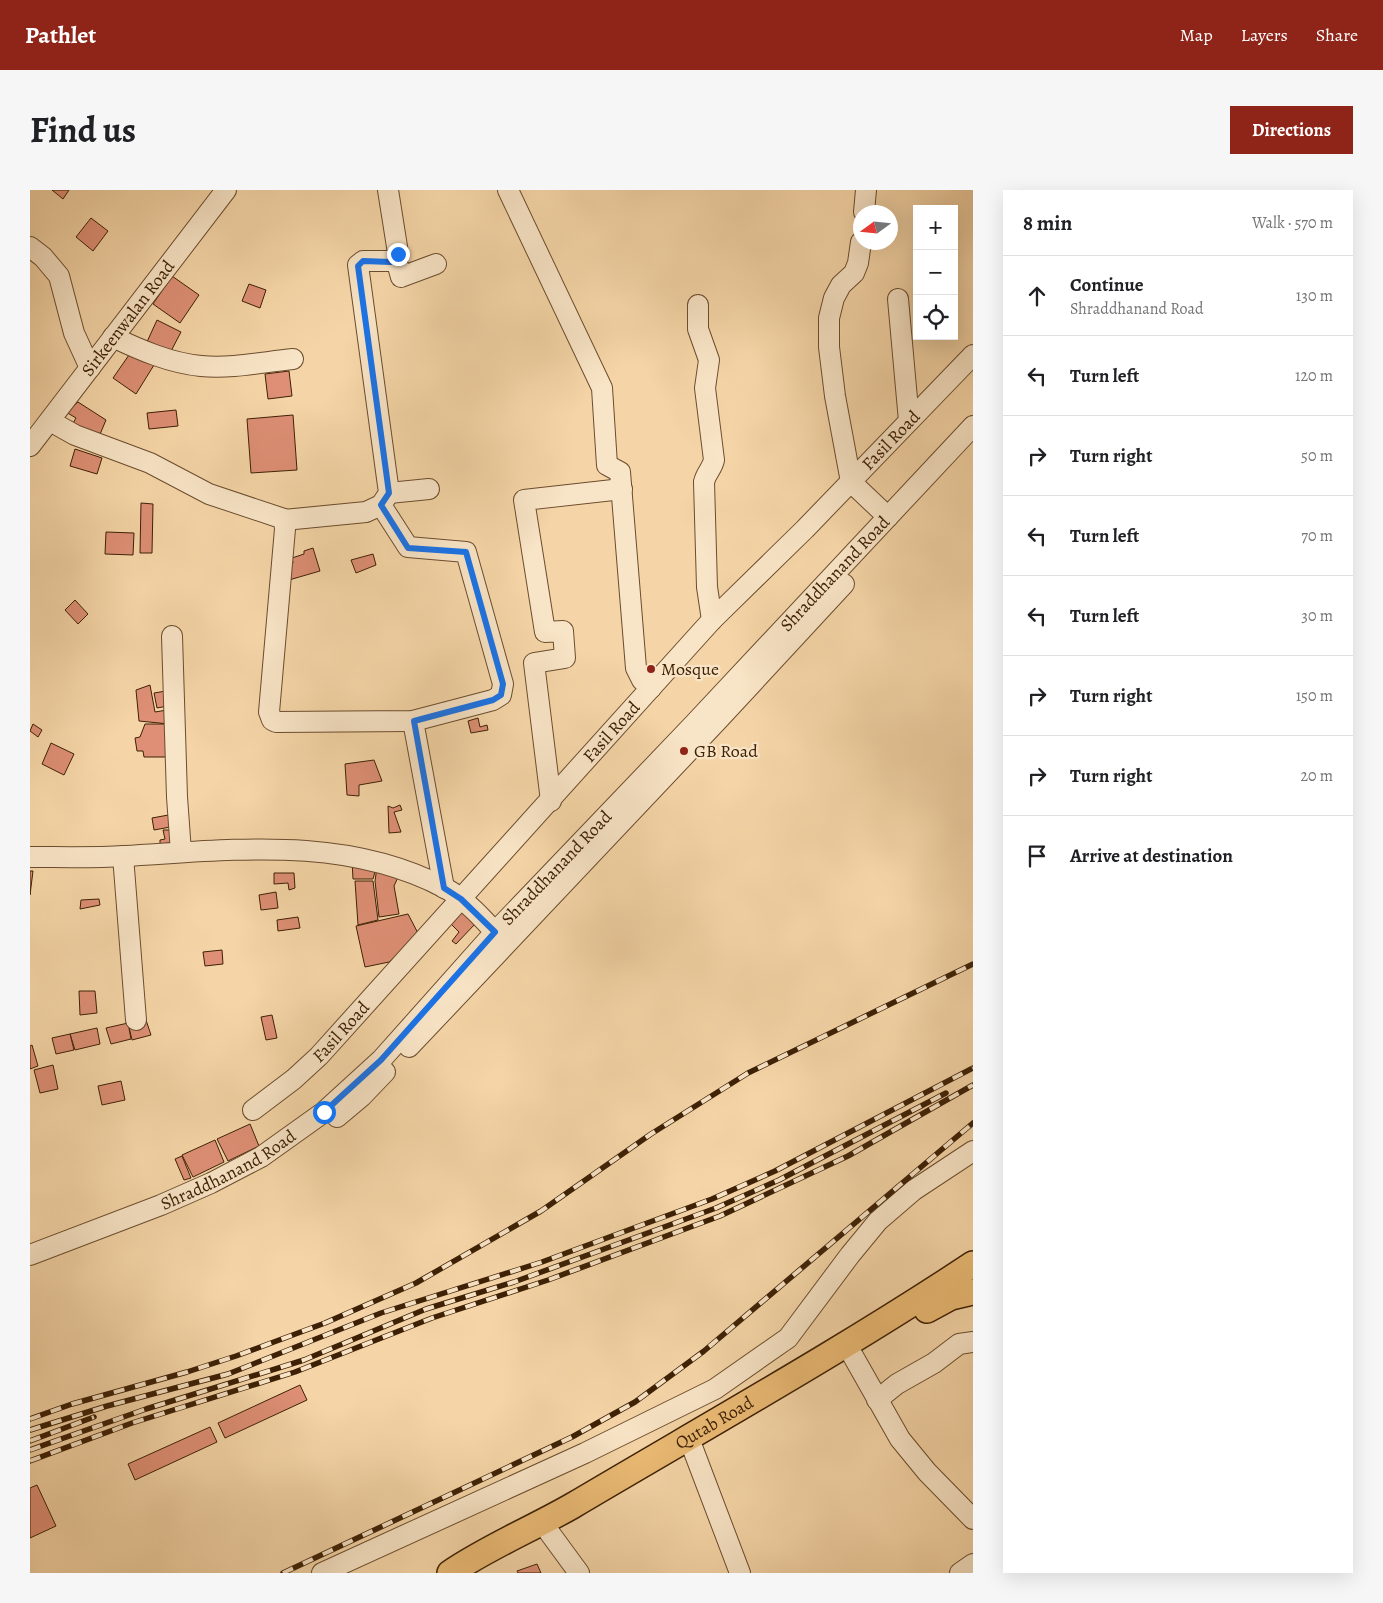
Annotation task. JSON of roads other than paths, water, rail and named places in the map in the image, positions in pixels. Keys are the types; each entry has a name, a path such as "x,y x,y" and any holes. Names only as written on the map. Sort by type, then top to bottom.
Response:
{"main road":[{"name":"Qutab Road","path":"450,1573 691,1443 789,1396 854,1356 933,1298 973,1264"},
{"name":"Qutab Road","path":"478,1573 549,1532 834,1353 933,1298 951,1297 973,1292"}],"street":[{"name":"Sirkeenwalan Road","path":"30,446 226,190"},
{"path":"388,190 398,254 396,259 401,278 436,264"},
{"path":"508,190 602,388 607,464 620,472 636,668 642,680 651,688"},
{"path":"865,205 866,190"},
{"path":"30,247 43,257 58,276 74,333 90,368"},
{"path":"860,250 854,273 841,285 834,298 829,318 829,347 835,396 851,482 888,517"},
{"path":"284,520 270,716 276,722 414,721 493,700 501,695 503,684 466,552 408,548 385,499 358,266 363,261 391,262 396,259"},
{"path":"898,299 909,421"},
{"path":"698,305 698,328 708,360 705,388 714,460 704,482 707,587 712,620"},
{"path":"113,337 155,355 199,366 236,365 293,359"},
{"name":"Fasil Road","path":"253,1110 294,1079 319,1056 712,620 851,482 973,356"},
{"path":"50,422 74,435 150,463 209,494 281,517 284,520 366,512 385,499 429,489"},
{"name":"Shraddhanand Road","path":"649,782 888,517 973,426"},
{"name":"Shraddhanand Road","path":"30,1255 161,1205 211,1183 261,1157 324,1112 381,1060 501,938 973,445"},
{"path":"551,800 534,663 565,658 563,631 545,632 524,500 622,489"},
{"path":"172,636 176,797 181,852"},
{"path":"414,721 444,888"},
{"path":"30,857 122,856 181,852 289,849 330,852 396,869 444,888 461,899 501,938"},
{"path":"122,856 136,1020"},
{"name":"Shraddhanand Road","path":"30,1267 155,1220 223,1190 278,1160 308,1140 362,1096 501,938"},
{"path":"322,1573 584,1453 715,1389 788,1338 850,1255 878,1222 914,1190 973,1151"},
{"path":"877,1400 897,1384 934,1363 959,1344 973,1342"},
{"path":"854,1356 877,1400 906,1446 973,1519"},
{"path":"691,1443 740,1573"},
{"path":"549,1532 579,1573"},
{"path":"960,1573 973,1564"}],"railway":[{"path":"30,1419 72,1404 187,1372 236,1356 325,1323 416,1283 541,1211 651,1134 748,1073 973,964"},
{"path":"30,1430 107,1406 228,1374 381,1313 542,1262 712,1199 775,1171 973,1068"},
{"path":"30,1461 132,1423 295,1372 432,1318 548,1280 720,1216 848,1156 973,1085"},
{"path":"30,1450 146,1409 304,1360 426,1309 514,1282 716,1208 779,1180 946,1093"},
{"path":"283,1573 572,1437 635,1402 704,1351 973,1123"},
{"path":"30,1441 94,1417"}],"place":[{"name":"Mosque","path":"651,669"},
{"name":"GB Road","path":"684,751"}]}
